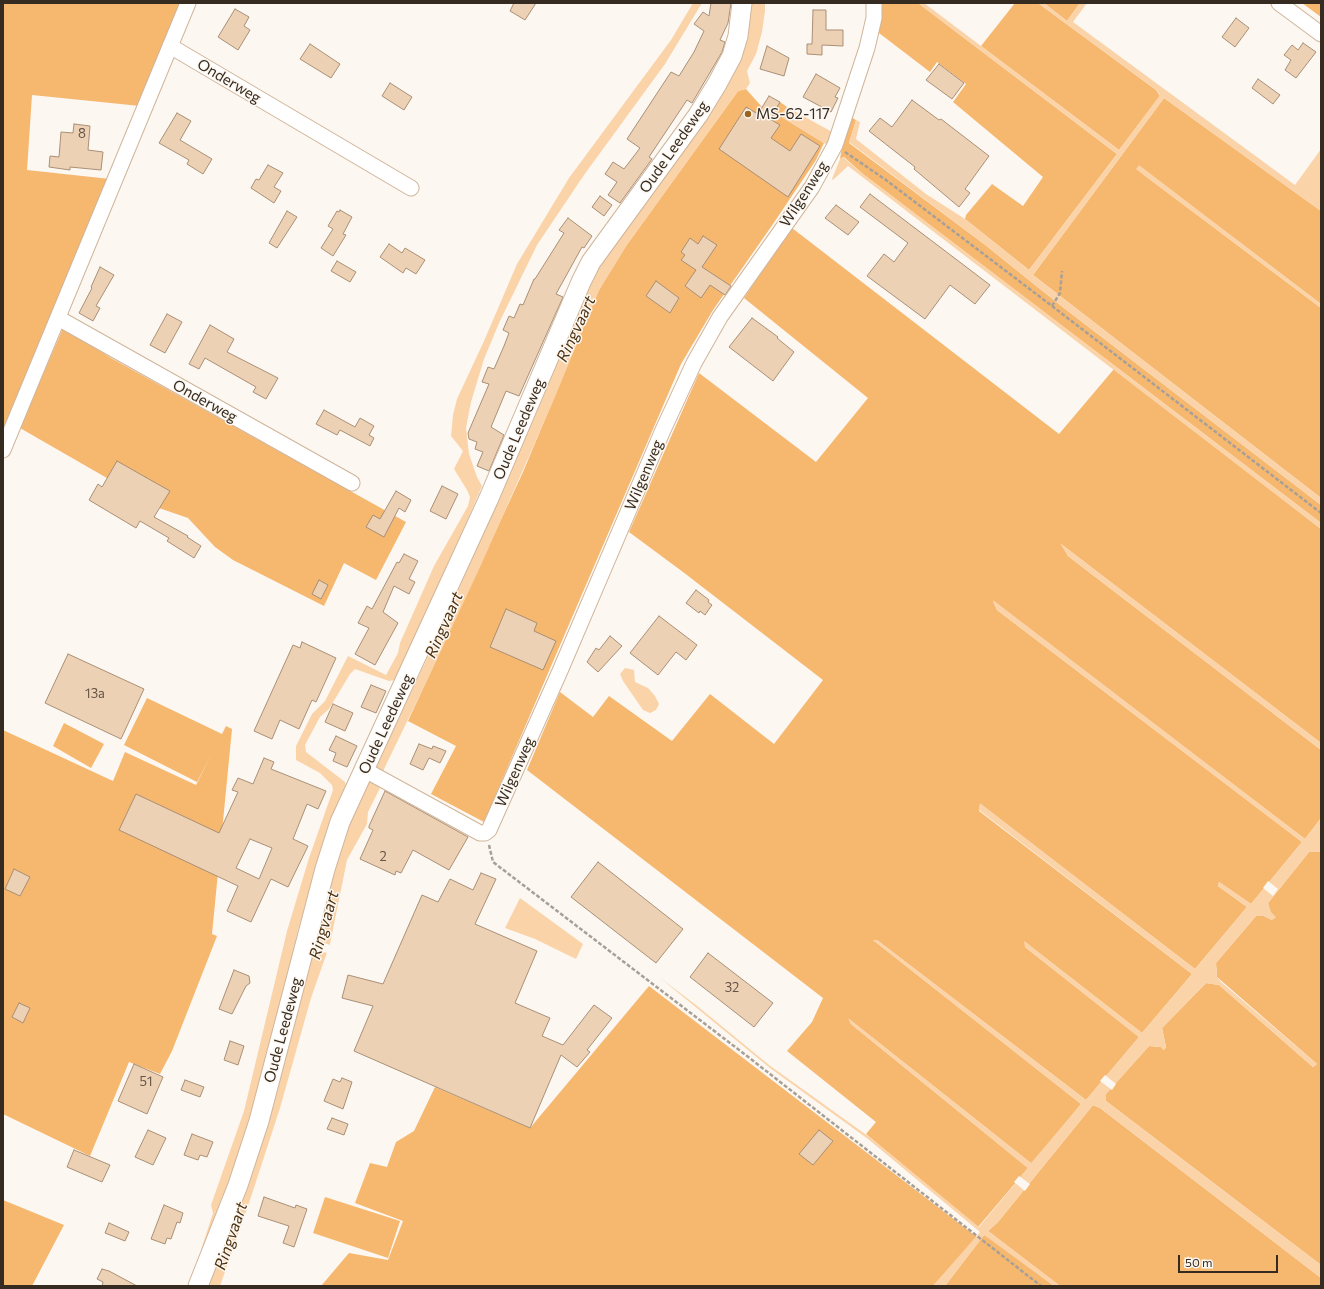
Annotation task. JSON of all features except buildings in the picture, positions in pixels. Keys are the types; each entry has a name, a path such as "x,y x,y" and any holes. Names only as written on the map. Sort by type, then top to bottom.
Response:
{"street":[{"path":"3,450 188,3"},
{"name":"Oude Leedeweg","path":"198,1286 236,1192 259,1121 325,869 340,822 367,771 492,492 581,282 591,262 698,115 717,84 732,56 738,36 742,3"},
{"name":"Wilgenweg","path":"485,833 489,830 522,758 663,430 694,362 720,317 812,186 835,145 867,48 874,18 874,3"},
{"path":"1279,3 1321,34"},
{"name":"Onderweg","path":"170,46 411,188"},
{"name":"Onderweg","path":"58,318 352,483"},
{"path":"367,771 480,833 485,833"}],"path":[{"path":"835,145 892,185 1052,306 1321,513"},
{"path":"1052,306 1060,293 1062,270"},
{"path":"485,833 493,862 695,1015 1041,1286"}],"shaded area":[{"path":"3,3 183,3 140,106 32,95 27,170 110,179 3,437"},
{"path":"882,3 918,3 1117,154 1029,270 965,219 966,215 992,184 1023,206 1043,177 953,102 966,84 937,62 930,72 879,33"},
{"path":"1015,3 1038,3 1156,90 1160,96 1119,150 981,46"},
{"path":"1044,3 1080,3 1067,21"},
{"path":"1302,3 1321,3 1321,17"},
{"path":"746,89 762,107 780,102 787,107 780,116 824,143 816,160 713,310 681,364 484,822 431,794 456,746 408,721 523,472 599,290 626,246 738,91"},
{"path":"1164,98 1321,211 1321,304 1238,241 1136,169 1321,308 1321,498 1033,275"},
{"path":"851,117 856,120 849,143 984,244 1060,305 1321,505 1321,523 863,174 844,157 840,159 843,141"},
{"path":"792,228 1059,434 1114,369 1321,529 1321,743 1061,544 1068,556 1321,750 1321,818 1305,839 993,601 997,610 1302,842 1251,904 1219,882 1218,886 1247,907 1195,969 980,804 979,811 1192,974 1142,1033 1025,942 1025,947 1139,1037 1086,1100 877,940 873,940 1081,1104 1032,1164 849,1019 851,1024 1028,1168 978,1227 866,1134 876,1122 787,1051 812,1022 823,998 527,770 560,692 593,717 609,696 672,741 710,694 774,744 823,680 629,532 699,373 816,462 868,398 744,298"},
{"path":"63,328 111,358 406,522 376,580 344,563 324,606 233,560 215,547 188,518 159,508 20,428"},
{"path":"147,698 222,734 226,726 232,729 212,934 217,936 172,1051 160,1074 129,1062 90,1156 3,1114 3,730 113,781 125,752 196,785 211,755 197,782 124,745"},
{"path":"64,723 104,744 91,768 53,746"},
{"path":"1309,852 1321,852 1321,1265 1106,1101 1106,1094 1149,1046 1161,1047 1164,1050 1166,1047 1162,1028 1206,983 1219,985 1313,1067 1317,1064 1217,977 1216,963 1256,916 1264,916 1272,920 1268,903"},
{"path":"649,986 977,1237 933,1286 321,1286 349,1253 388,1260 403,1221 355,1203 370,1163 387,1167 396,1142 414,1131 435,1087 530,1128"},
{"path":"1093,1105 1100,1108 1321,1278 1321,1286 1060,1286 988,1231 998,1222"},
{"path":"325,1197 400,1221 388,1258 313,1233"},
{"path":"3,1200 64,1225 32,1286 3,1286"},
{"path":"984,1235 989,1237 1054,1286 945,1286"}],"water":[{"path":"693,3 702,3 665,64 584,175 537,245 499,323 484,359 471,402 466,428 469,454 477,477 482,486 435,595 395,680 389,681 355,669 350,674 329,709 320,717 305,745 306,752 345,782 346,786 329,829 298,930 286,986 239,1159 204,1250 201,1250 213,1213 211,1205 244,1111 287,931 309,858 333,790 332,785 320,773 296,760 296,746 312,714 325,701 348,656 386,675 398,653 400,643 434,566 468,506 470,497 454,469 463,451 451,436 453,415 457,399 517,264 569,178 671,40"},
{"name":"Ringvaart","path":"750,3 765,3 765,11 762,32 756,54 747,71 750,83 746,89 738,91 626,246 599,290 552,404 481,565 384,769 382,784 368,812 367,824 347,860 330,944 311,998 280,1108 251,1197 220,1286 207,1286 338,847 443,625 540,404 594,272 702,126"},
{"path":"918,3 924,3 1119,150 1160,95 1156,90 1038,3 1044,3 1067,21 1080,3 1087,3 1073,22 1295,185 1321,149 1321,211 1164,98 1033,275 1321,498 1321,505 1060,305 984,244 849,142 856,120 860,122 856,139 926,194 965,219 1029,270 1117,154"},
{"path":"787,107 834,133 829,146 780,116"},
{"path":"843,157 863,174 1321,523 1321,529 848,166 833,180 832,179 840,159"},
{"path":"1139,165 1321,304 1321,308 1136,169"},
{"path":"1060,543 1321,743 1321,750 1068,556"},
{"path":"993,600 1305,839 1321,818 1321,852 1309,852 1268,903 1271,912 1276,917 1272,920 1264,916 1256,916 1216,963 1217,977 1221,982 1317,1064 1313,1067 1219,985 1206,983 1162,1028 1166,1047 1164,1050 1161,1047 1149,1046 1106,1094 1106,1101 1321,1265 1321,1278 1100,1108 1093,1105 998,1222 988,1231 1060,1286 1054,1286 984,1235 945,1286 933,1286 980,1232 868,1139 770,1068 659,977 696,1005 769,1065 872,1139 979,1227 1028,1168 851,1024 848,1018 1031,1163 1081,1104 873,940 877,940 1086,1100 1139,1037 1025,947 1024,941 1142,1033 1192,974 979,810 980,803 1195,969 1247,907 1218,886 1219,882 1251,904 1302,842 997,610"},
{"path":"625,668 634,670 635,682 648,688 655,696 659,704 656,710 650,713 643,710 623,681 620,674"},
{"path":"520,898 583,944 576,959 535,939 505,928"}],"pier":[{"path":"1268,881 1278,889 1273,896 1263,888"},
{"path":"313,939 330,945 328,953 309,950"},
{"path":"1105,1075 1116,1084 1112,1090 1100,1081"},
{"path":"1019,1176 1030,1184 1025,1191 1014,1182"}],"place":[{"name":"MS-62-117","path":"748,114"}]}
